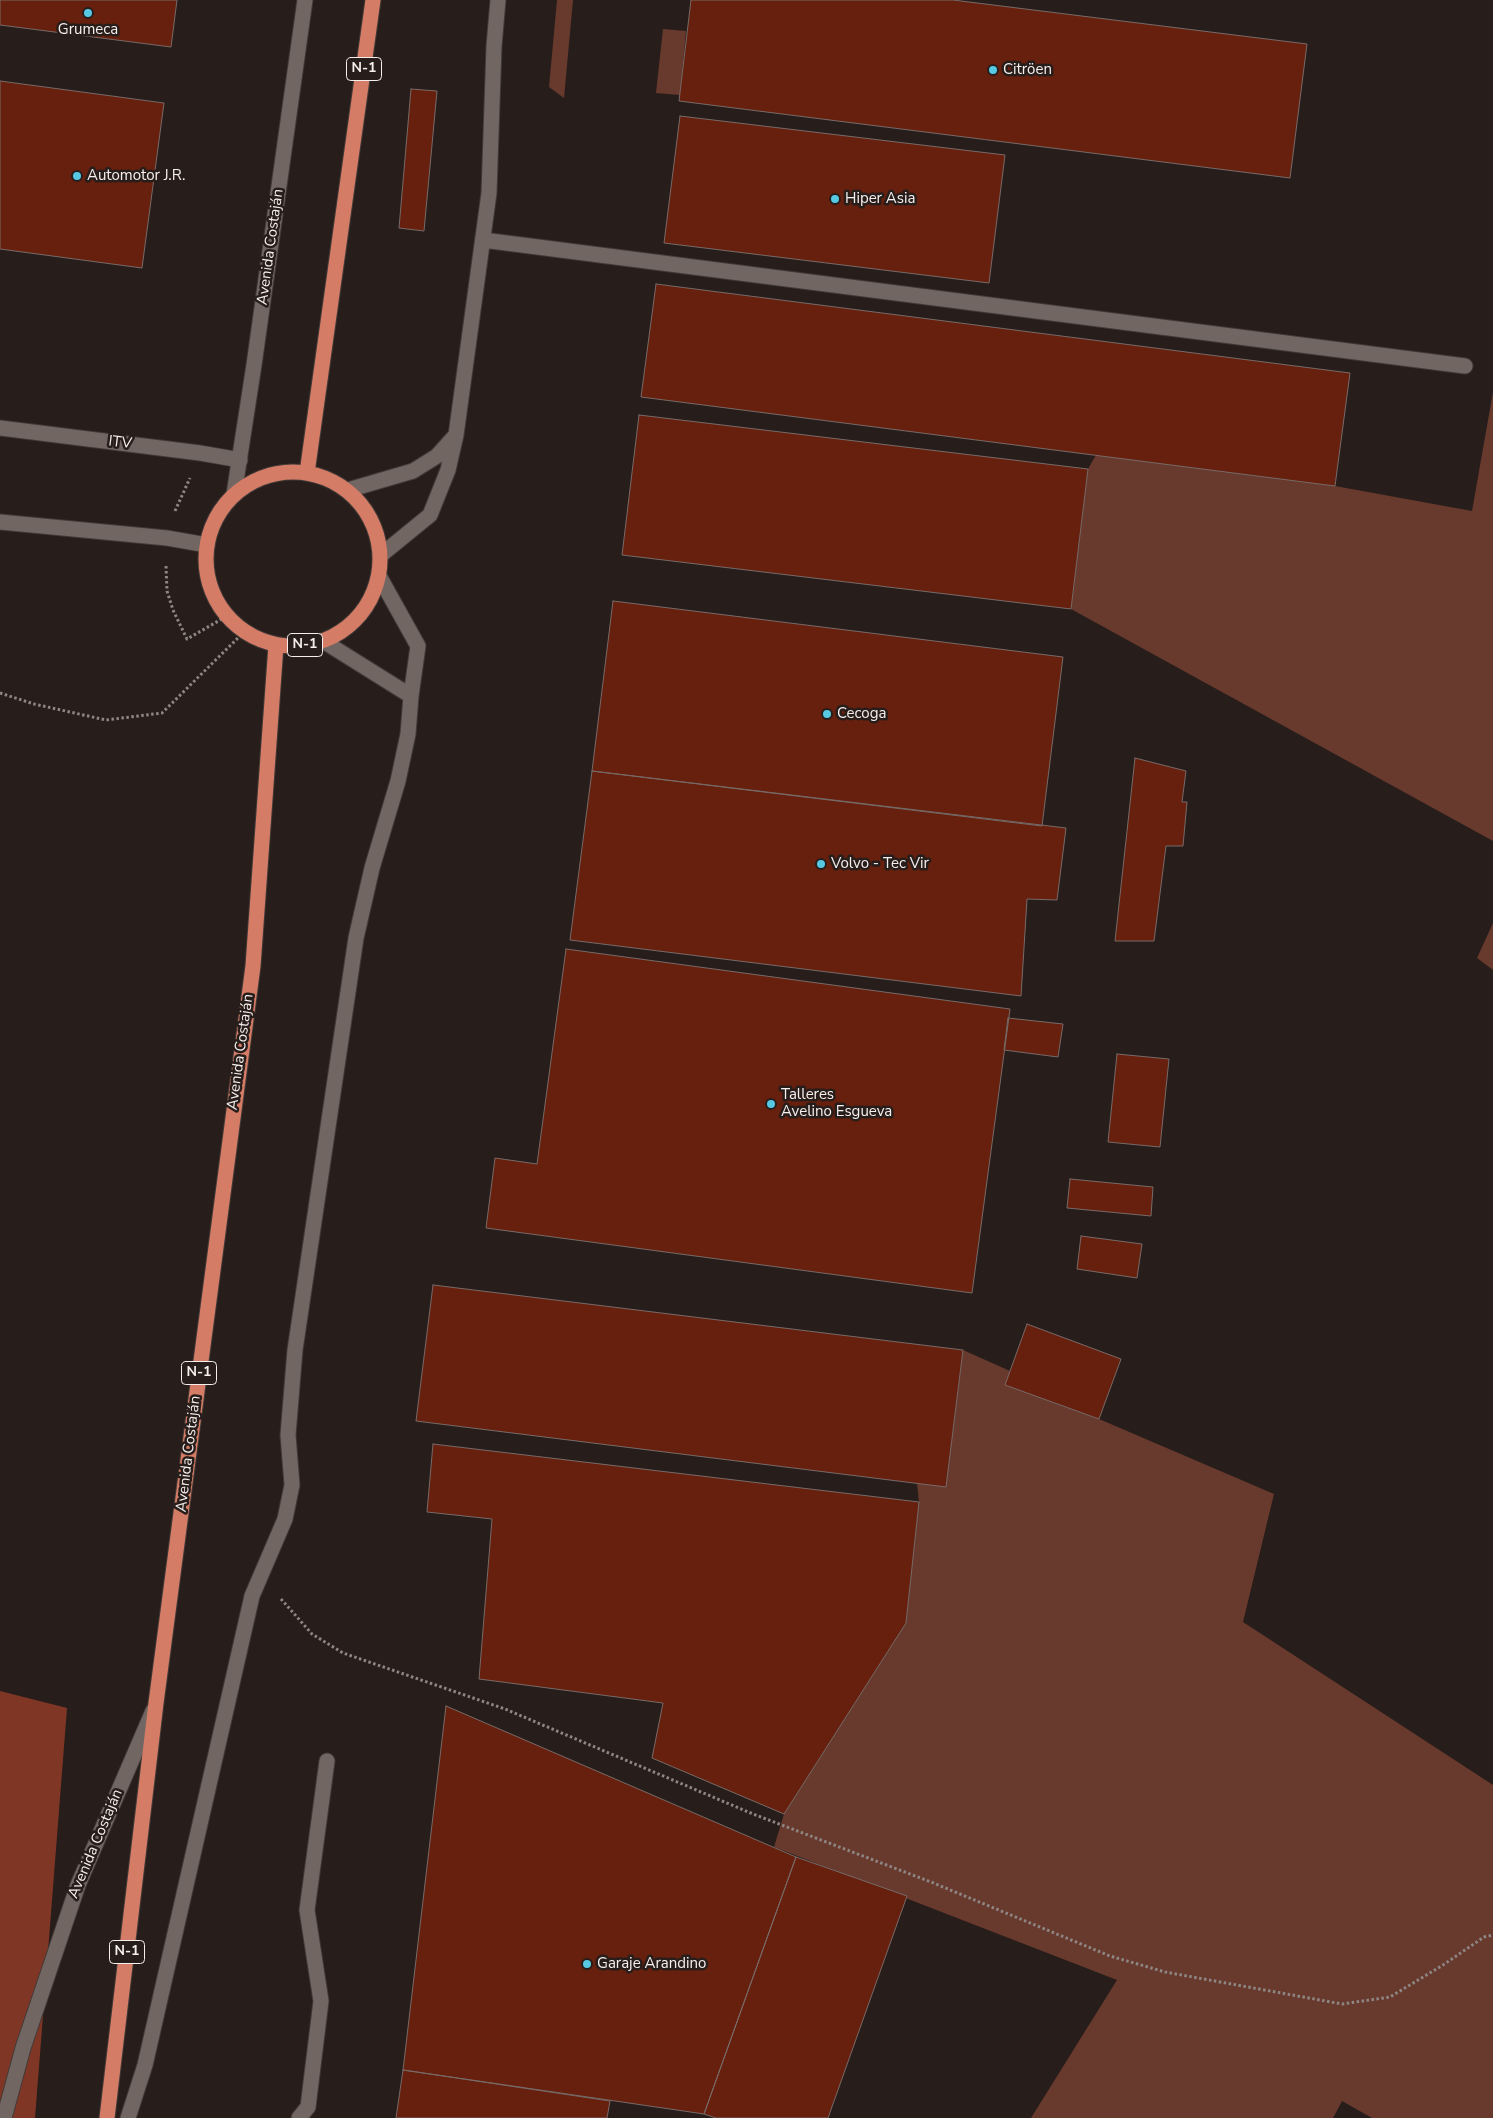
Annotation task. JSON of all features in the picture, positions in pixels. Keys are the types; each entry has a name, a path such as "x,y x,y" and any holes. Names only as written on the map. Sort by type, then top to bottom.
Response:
{"highway":[{"name":"N-1","path":"307,473 373,0"},
{"name":"N-1","path":"281,472 307,473 328,479 348,490 365,509 376,531 381,555 379,576 369,603 349,626 323,641 300,646 276,644 260,640 244,632 227,616 216,600 209,583 205,564 207,545 215,519 234,494 256,480 281,472"},
{"name":"Avenida Costaján","path":"107,2118 156,1703 253,966 276,644"}],"street":[{"name":"Avenida Costaján","path":"234,494 305,0"},
{"path":"381,555 430,515 448,470 456,435 489,193 494,46 498,0"},
{"path":"483,240 1465,366"},
{"name":"ITV","path":"0,428 200,453 240,460"},
{"path":"348,490 413,471 436,456 456,435"},
{"path":"0,522 168,538 207,545"},
{"path":"128,2118 144,2065 252,1596 285,1519 292,1485 288,1435 295,1350 354,948 372,868 400,772 408,734 418,646 379,576"},
{"path":"323,641 411,696"},
{"name":"Avenida Costaján","path":"4,2118 23,2048 78,1885 156,1703"},
{"path":"298,2118 308,2107 321,2001 307,1910 327,1760"}],"path":[{"path":"200,453 170,524 166,591 187,639 227,616"},
{"path":"0,693 34,704 106,720 162,713 244,632"},
{"path":"261,1576 312,1634 343,1653 505,1709 753,1814 931,1882 1110,1956 1165,1972 1342,2004 1390,1997 1444,1966 1484,1937 1493,1935"}],"shaded area":[{"path":"557,0 573,0 564,98 549,87"},
{"path":"663,29 686,31 680,95 656,93"},
{"path":"1493,392 1493,841 1071,609 1088,469 1096,455 1335,486 1472,511"},
{"path":"1493,923 1493,970 1477,958"},
{"path":"963,1350 1010,1371 1006,1385 1099,1419 1274,1494 1243,1622 1493,1785 1493,2118 1372,2118 1342,2101 1333,2118 1031,2118 1117,1980 774,1847 784,1814 906,1623 919,1502 917,1483 946,1486"},
{"path":"0,1691 67,1708 35,2118 0,2118"}],"building":[{"name":"Grumeca","path":"0,0 177,0 171,47 0,25"},
{"name":"Citröen","path":"691,0 953,0 1307,44 1290,178 679,101"},
{"name":"Automotor J.R.","path":"0,81 164,103 142,268 0,249"},
{"path":"411,89 437,91 424,231 399,228"},
{"name":"Hiper Asia","path":"680,116 1005,155 989,283 664,243"},
{"path":"656,284 1350,373 1335,486 641,397"},
{"path":"639,415 1088,469 1071,609 622,555"},
{"name":"Cecoga","path":"613,601 1063,657 1042,826 592,771"},
{"path":"1135,758 1186,771 1182,802 1187,802 1183,846 1166,846 1154,941 1115,941"},
{"name":"Volvo - Tec Vir","path":"592,771 1066,828 1057,900 1027,899 1021,996 570,940"},
{"name":"Talleres Avelino Esgueva","path":"566,949 1010,1009 972,1293 486,1228 495,1158 537,1164"},
{"path":"1008,1018 1063,1024 1058,1057 1004,1050"},
{"path":"1117,1054 1169,1059 1160,1147 1108,1142"},
{"path":"1070,1179 1153,1187 1151,1216 1067,1208"},
{"path":"1081,1236 1142,1244 1137,1278 1077,1269"},
{"path":"433,1285 963,1350 946,1487 416,1421"},
{"path":"1027,1324 1121,1359 1099,1419 1005,1385"},
{"path":"433,1444 919,1502 906,1623 784,1814 652,1758 663,1703 479,1679 492,1519 427,1512"},
{"name":"Garaje Arandino","path":"446,1706 796,1857 704,2114 403,2070"},
{"path":"796,1857 907,1896 828,2118 716,2118 704,2114"},
{"path":"403,2070 610,2101 607,2118 396,2118"}],"place":[{"name":"Grumeca","path":"88,13"},
{"name":"Citröen","path":"993,70"},
{"name":"Automotor J.R.","path":"77,176"},
{"name":"Hiper Asia","path":"835,199"},
{"name":"Cecoga","path":"827,714"},
{"name":"Volvo - Tec Vir","path":"821,864"},
{"name":"Talleres Avelino Esgueva","path":"771,1104"},
{"name":"Garaje Arandino","path":"587,1964"}]}
